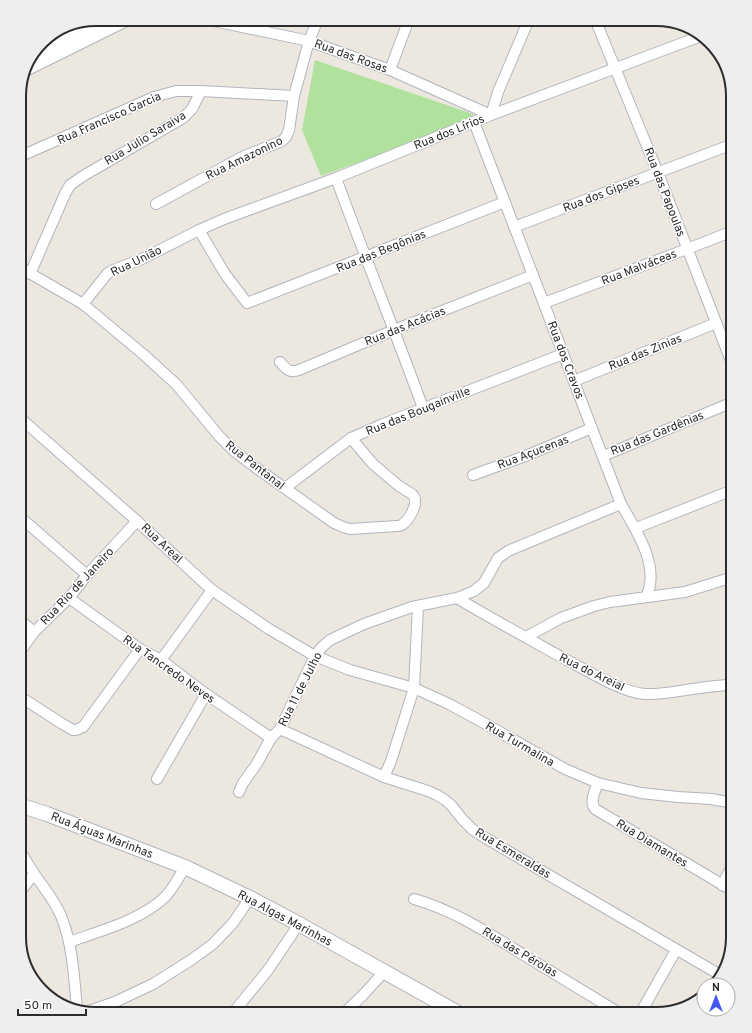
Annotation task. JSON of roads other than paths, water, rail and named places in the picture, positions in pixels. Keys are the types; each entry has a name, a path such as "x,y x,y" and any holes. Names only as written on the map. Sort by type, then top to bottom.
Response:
{"street":[{"path":"33,65 112,26"},
{"name":"Rua das Rosas","path":"237,26 309,41 390,70 491,115"},
{"name":"Rua Amazonino","path":"156,204 242,157 282,141 286,137 289,130 294,96 309,41 315,26"},
{"path":"390,70 406,26"},
{"path":"491,115 498,92 526,26"},
{"name":"Rua das Papoulas","path":"598,26 658,173 726,348"},
{"path":"61,35 76,29"},
{"name":"Rua dos Lírios","path":"199,230 224,219 336,178 491,115 695,38"},
{"name":"Rua Francisco Garcia","path":"26,154 154,97 176,91 201,91"},
{"path":"201,91 294,96"},
{"name":"Rua Julio Saraiva","path":"30,274 70,185 183,118 192,109 201,91"},
{"name":"Rua dos Cravos","path":"474,122 621,504 642,541 648,558 651,575 649,592 646,597"},
{"name":"Rua dos Gipses","path":"514,227 726,147"},
{"path":"336,178 423,408"},
{"name":"Rua das Begônias","path":"199,230 225,274 247,303 505,202"},
{"name":"Rua União","path":"83,304 107,274 113,270 142,259 199,230"},
{"name":"Rua Malváceas","path":"544,303 726,234"},
{"name":"Rua Pantanal","path":"26,271 83,304 143,354 176,384 219,436 234,451 334,523 350,529 397,526 402,524 410,516 414,507 414,496 386,476 373,464 351,438"},
{"name":"Rua das Acácias","path":"280,362 288,370 299,370 394,330 533,275"},
{"name":"Rua das Zinias","path":"574,381 716,323"},
{"name":"Rua das Bougainville","path":"285,488 351,438 423,408 563,354"},
{"name":"Rua das Gardênias","path":"603,456 726,405"},
{"name":"Rua Areal","path":"26,423 137,521 212,590 269,628 315,656"},
{"name":"Rua Açucenas","path":"473,474 528,455 592,428"},
{"path":"636,528 726,493"},
{"name":"Rua 11 de Julho","path":"238,792 271,738 280,729 315,656 330,640 364,624 418,606 457,598 474,591 480,588 484,583 498,558 508,551 621,504"},
{"name":"Rua Rio de Janeiro","path":"26,643 34,632 69,598 87,575 137,521"},
{"path":"26,522 87,575"},
{"path":"526,637 561,618 610,602 684,592 726,579"},
{"path":"160,660 212,590"},
{"name":"Rua Tancredo Neves","path":"69,598 140,649 160,660 206,694 271,738"},
{"name":"Rua do Areial","path":"457,598 582,668 612,683 637,693 664,693 726,685"},
{"path":"384,777 391,761 414,688 418,606"},
{"path":"26,625 34,632"},
{"path":"26,701 61,724 73,730 83,727 140,649"},
{"name":"Rua Turmalina","path":"315,656 350,670 414,688 450,704 565,769 598,783 641,793 726,802"},
{"path":"157,780 206,694"},
{"name":"Rua Esmeraldas","path":"280,729 384,777 428,791 445,800 472,829 487,839 716,973"},
{"name":"Rua Diamantes","path":"598,783 592,802 594,809 726,887"},
{"name":"Rua Águas Marinhas","path":"26,807 48,814 185,867"},
{"path":"26,861 52,898 61,915 66,929 74,975 77,1005"},
{"path":"69,942 131,919 151,907 166,896 178,881 185,867"},
{"name":"Rua Algas Marinhas","path":"185,867 250,898 384,972"},
{"path":"26,884 34,874"},
{"path":"722,885 726,878"},
{"path":"100,1007 115,1002 153,984 213,944 233,923 250,898"},
{"name":"Rua das Pérolas","path":"414,899 428,903 477,926 610,1007"},
{"path":"238,1007 268,970 299,924"},
{"path":"644,1007 676,950"},
{"path":"350,1007 384,972 447,1007"}]}
